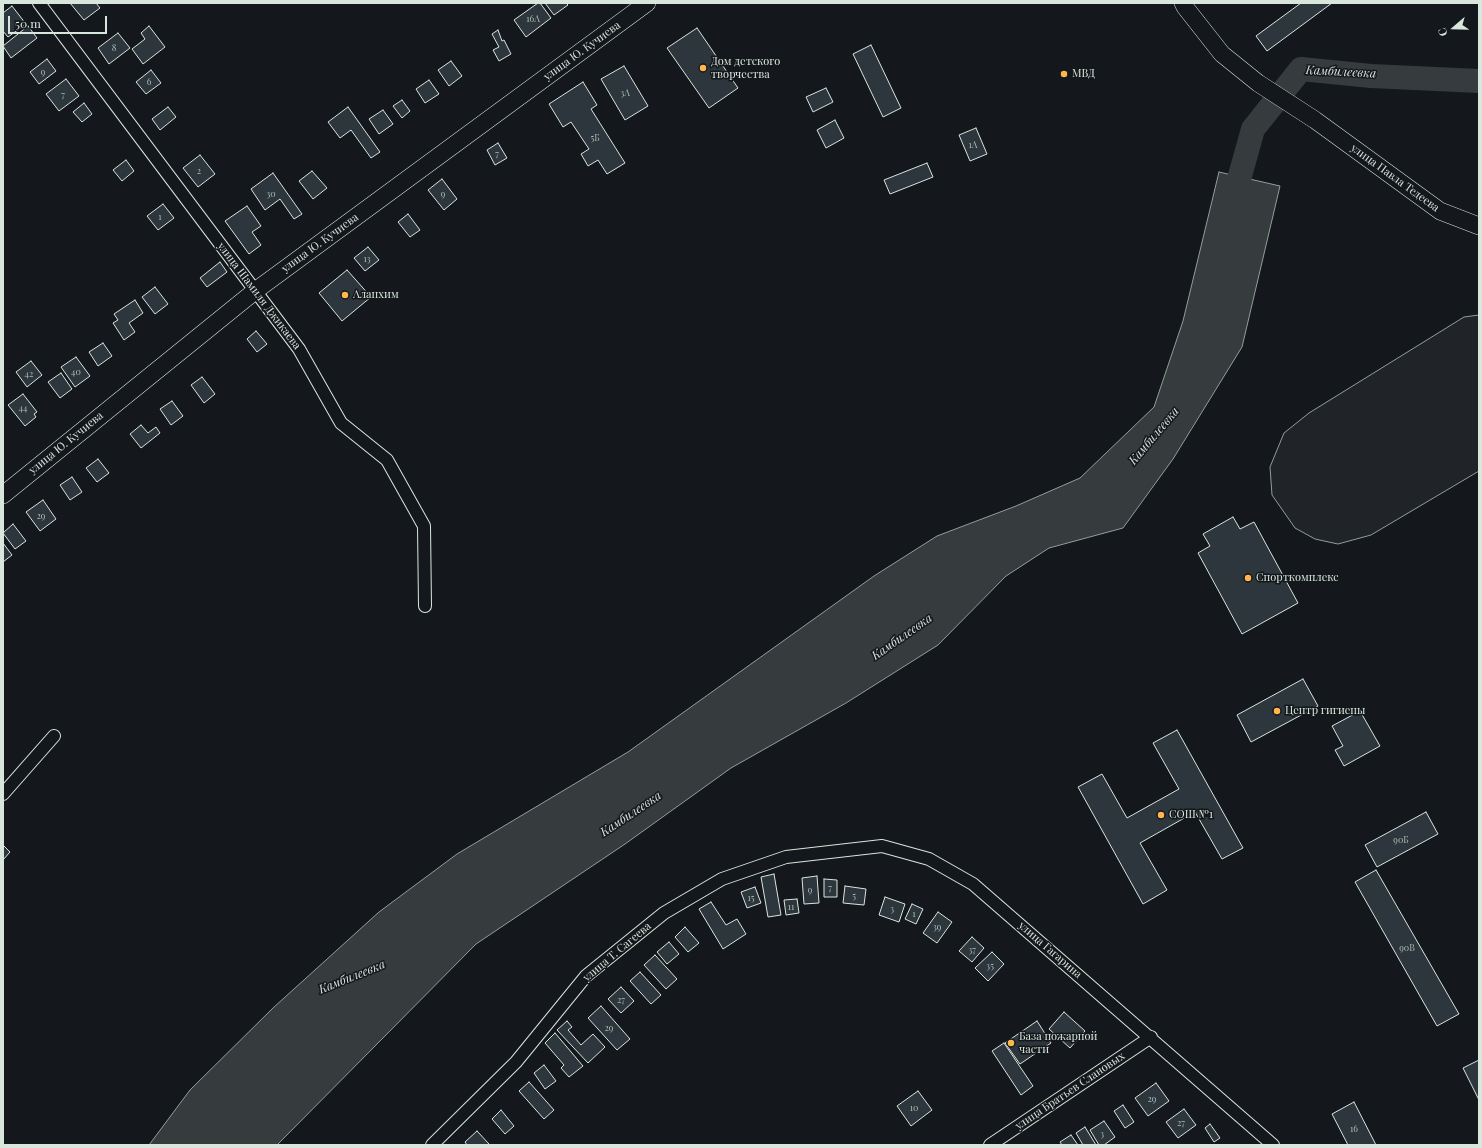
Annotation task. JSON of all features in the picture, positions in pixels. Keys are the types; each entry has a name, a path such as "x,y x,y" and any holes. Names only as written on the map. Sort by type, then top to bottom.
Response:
{"street":[{"name":"улица Шамиля Джикаева","path":"39,3 300,349 341,422 387,460 424,526 426,606"},
{"name":"улица Ю. Кучиева","path":"3,494 255,291 647,3"},
{"name":"улица Павла Тедеева","path":"1183,3 1185,8 1222,54 1258,84 1315,120 1440,211 1479,226"},
{"path":"3,794 54,736"},
{"name":"улица Гагарина","path":"786,858 882,846 930,858 973,884 1151,1037 1273,1145"},
{"name":"улица Т. Сагеева","path":"432,1145 516,1062 586,976 664,913 722,878 786,858"},
{"name":"улица Братьев Слановых","path":"990,1145 1151,1037"}],"shaded area":[{"path":"1479,315 1479,471 1371,535 1338,544 1315,539 1295,528 1272,495 1270,467 1284,433 1309,413 1464,317"}],"water":[{"path":"1219,172 1280,186 1242,347 1173,459 1123,528 1049,548 1006,576 938,645 846,703 731,768 625,844 476,944 277,1145 149,1145 190,1090 273,1008 379,912 457,854 628,752 874,576 937,536 1016,506 1080,478 1154,407 1183,321"}],"building":[{"path":"70,3 96,3 100,8 84,20"},
{"path":"540,3 551,18 526,37 514,20"},
{"path":"545,3 566,3 568,5 554,15"},
{"path":"1301,3 1332,3 1267,51 1256,36"},
{"path":"12,6 26,24 8,37 3,31 3,13"},
{"path":"28,26 37,38 11,58 3,46"},
{"path":"149,26 165,47 143,64 132,49 145,39 141,33"},
{"name":"Дом детского творчества","path":"697,28 738,88 709,108 667,48"},
{"path":"498,30 502,41 504,40 511,54 499,61 493,50 499,47 492,34"},
{"path":"118,33 130,48 109,64 98,48"},
{"path":"871,45 901,108 883,117 853,54"},
{"path":"47,59 56,71 39,84 30,72"},
{"path":"451,61 462,76 449,86 438,70"},
{"path":"624,66 648,106 625,120 601,79"},
{"path":"151,70 161,83 146,94 136,82"},
{"path":"66,79 79,96 59,111 46,94"},
{"path":"429,80 439,94 425,103 416,89"},
{"path":"583,82 597,105 591,109 625,163 607,174 598,160 588,166 581,154 589,149 571,122 563,127 549,104"},
{"path":"826,88 833,102 813,112 806,97"},
{"path":"402,100 410,111 402,118 393,106"},
{"path":"84,103 92,114 82,122 73,112"},
{"path":"168,107 176,117 160,130 152,119"},
{"path":"348,107 380,152 371,158 351,130 340,138 328,122"},
{"path":"383,110 393,124 379,134 369,119"},
{"path":"835,120 844,138 826,148 817,130"},
{"path":"976,128 987,154 970,161 959,135"},
{"path":"498,143 507,158 495,165 487,150"},
{"path":"200,155 215,174 198,187 183,168"},
{"path":"126,160 134,171 122,181 113,170"},
{"path":"927,163 933,177 890,194 884,180"},
{"path":"312,171 327,188 313,199 299,181"},
{"path":"273,173 302,214 294,219 280,199 265,210 251,189"},
{"path":"442,179 457,199 444,210 428,190"},
{"path":"163,204 174,218 158,230 147,216"},
{"path":"247,206 261,226 252,232 261,245 249,254 225,221"},
{"path":"408,214 420,230 410,237 398,222"},
{"path":"368,247 379,260 365,271 354,258"},
{"path":"220,262 227,272 207,287 200,278"},
{"name":"Аланхим","path":"347,270 371,297 342,321 319,293"},
{"path":"155,287 168,304 155,314 142,297"},
{"path":"135,300 143,313 129,323 135,332 124,340 113,323 118,320 114,314"},
{"path":"256,331 267,344 257,352 247,339"},
{"path":"103,343 112,356 98,366 89,352"},
{"path":"76,357 90,376 75,387 61,367"},
{"path":"31,361 42,375 27,387 16,372"},
{"path":"61,373 72,389 60,398 48,382"},
{"path":"202,377 215,394 204,403 191,385"},
{"path":"23,394 37,412 34,414 36,417 25,426 8,405"},
{"path":"172,401 183,416 171,425 160,409"},
{"path":"141,425 148,433 156,427 160,433 141,448 130,434"},
{"path":"98,459 109,473 97,482 86,468"},
{"path":"72,477 82,492 70,500 60,485"},
{"path":"43,500 56,519 40,531 26,512"},
{"name":"Спорткомплекс","path":"1233,517 1240,529 1254,522 1298,603 1242,634 1198,553 1210,546 1203,534"},
{"path":"13,524 26,541 15,549 3,533"},
{"path":"3,543 12,555 3,562"},
{"name":"Центр гигиены","path":"1303,679 1318,706 1251,742 1237,715"},
{"path":"1360,711 1380,746 1344,766 1335,750 1343,746 1332,726"},
{"name":"СОШ №1","path":"1177,730 1243,848 1222,859 1195,812 1140,843 1167,890 1143,904 1078,787 1102,774 1127,818 1179,789 1153,743"},
{"path":"1426,812 1438,834 1377,867 1365,845"},
{"path":"3,845 10,852 3,860"},
{"path":"1376,870 1459,1014 1437,1026 1355,882"},
{"path":"774,874 781,915 768,917 761,877"},
{"path":"817,876 819,903 804,904 802,878"},
{"path":"824,879 837,880 837,897 824,897"},
{"path":"845,886 866,889 864,905 843,903"},
{"path":"755,887 761,903 747,908 741,892"},
{"path":"885,897 905,904 899,922 879,915"},
{"path":"797,899 799,913 786,915 784,900"},
{"path":"711,902 726,925 737,919 746,934 723,949 699,909"},
{"path":"912,904 923,909 916,924 905,919"},
{"path":"938,912 952,922 937,943 923,933"},
{"path":"685,927 699,943 688,952 675,937"},
{"path":"972,937 984,948 972,962 959,951"},
{"path":"669,942 679,954 667,964 657,952"},
{"path":"992,952 1004,964 988,981 975,968"},
{"path":"655,955 677,979 666,989 644,965"},
{"path":"640,972 661,995 651,1004 630,981"},
{"path":"621,987 634,1001 621,1013 608,999"},
{"path":"601,1006 630,1039 617,1050 588,1018"},
{"path":"1064,1012 1085,1031 1070,1048 1049,1029"},
{"path":"567,1021 572,1027 568,1030 581,1045 593,1034 605,1047 588,1063 557,1030"},
{"path":"1037,1021 1051,1043 1020,1064 1005,1043"},
{"path":"555,1033 583,1066 569,1077 561,1068 564,1065 545,1043"},
{"path":"1004,1043 1033,1086 1021,1095 992,1051"},
{"path":"1479,1060 1479,1100 1463,1068"},
{"path":"544,1065 556,1081 545,1089 534,1073"},
{"path":"529,1082 554,1110 544,1119 519,1091"},
{"path":"1156,1083 1169,1101 1148,1116 1135,1098"},
{"path":"918,1091 932,1110 911,1126 897,1106"},
{"path":"1354,1102 1376,1145 1348,1145 1332,1114"},
{"path":"1123,1105 1134,1122 1125,1128 1114,1111"},
{"path":"1184,1109 1196,1125 1178,1138 1166,1122"},
{"path":"501,1110 514,1126 505,1134 492,1119"},
{"path":"1104,1121 1115,1137 1104,1145 1099,1145 1090,1130"},
{"path":"1210,1124 1220,1138 1214,1142 1205,1128"},
{"path":"1085,1127 1096,1145 1083,1145 1076,1133"},
{"path":"477,1131 489,1144 488,1145 467,1145 465,1142"},
{"path":"1071,1135 1078,1145 1062,1145 1060,1142"}],"waterway":[{"name":"Камбилеевка","path":"1231,208 1253,129 1301,69 1371,76 1479,81"}],"place":[{"name":"Дом детского творчества","path":"703,68"},
{"name":"МВД","path":"1064,74"},
{"name":"Аланхим","path":"345,295"},
{"name":"Спорткомплекс","path":"1248,578"},
{"name":"Центр гигиены","path":"1277,711"},
{"name":"СОШ №1","path":"1161,815"},
{"name":"База пожарной части","path":"1011,1043"}]}
